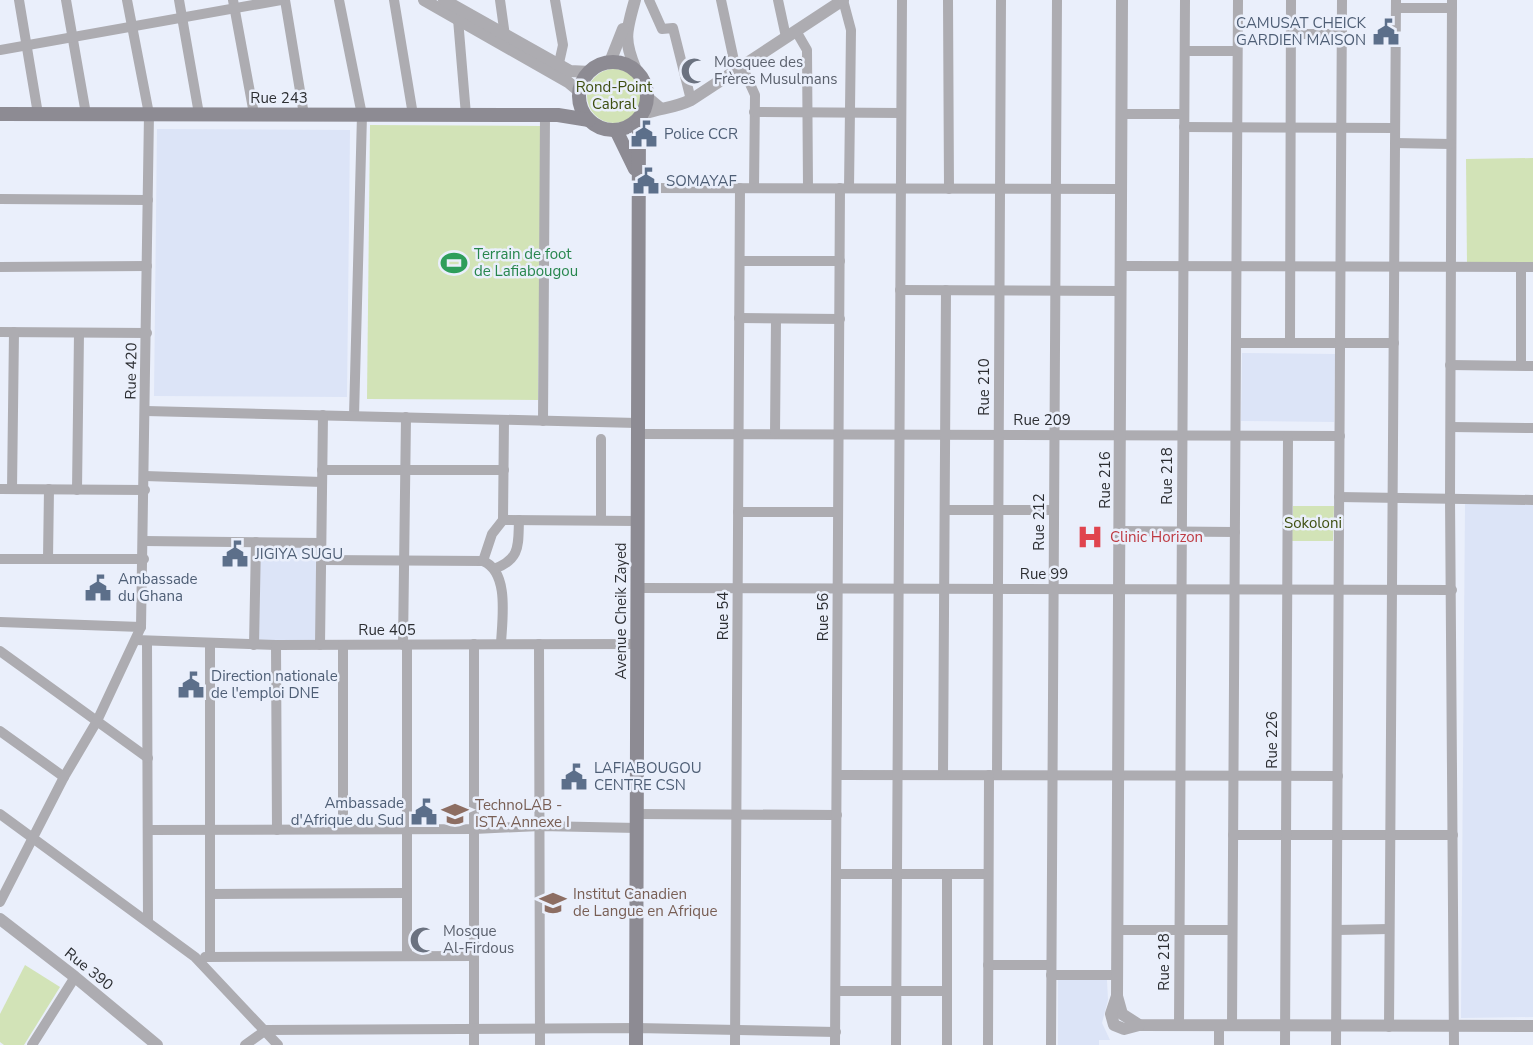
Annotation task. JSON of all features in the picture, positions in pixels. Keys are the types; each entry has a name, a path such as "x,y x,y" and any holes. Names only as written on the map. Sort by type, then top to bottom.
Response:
{"main road":[{"path":"551,115 580,94 590,72 610,62 624,64 636,70 642,78 648,97 641,117 628,127 606,130 589,120 584,113 580,94"},
{"name":"Rue 243","path":"0,114 551,115 589,120"},
{"name":"Avenue Cheik Zayed","path":"636,1045 638,644 636,428 638,182 641,117"},
{"name":"Avenue Cheik Zayed","path":"616,130 631,156 638,182"}],"street":[{"path":"19,0 38,114"},
{"path":"66,0 86,114"},
{"name":"Rue 420","path":"0,902 64,777 142,641 149,114 127,0"},
{"path":"179,0 199,114"},
{"path":"0,50 132,27 234,4 283,0 304,115"},
{"path":"339,0 362,115 354,416"},
{"path":"394,0 413,115"},
{"path":"424,0 445,3 505,36 557,70 580,94"},
{"path":"500,0 505,36"},
{"path":"555,0 563,45 557,70"},
{"path":"610,62 635,0"},
{"path":"635,0 626,39 627,48 636,70"},
{"path":"649,0 662,29 673,28 691,100"},
{"path":"721,0 739,68 754,95 753,188"},
{"path":"778,0 791,34 807,50 808,188"},
{"path":"641,117 660,108 673,109 691,100 791,34 831,4 843,0"},
{"name":"Rue 56","path":"836,1045 840,261 850,112 851,30 843,0"},
{"path":"896,1045 902,0"},
{"path":"948,0 949,189"},
{"name":"Rue 210","path":"987,1045 988,874 998,589 1001,0"},
{"name":"Rue 212","path":"1051,1045 1057,0"},
{"name":"Rue 216","path":"1122,0 1117,996 1124,1018 1139,1025 1179,1025"},
{"name":"Rue 218","path":"1179,1025 1185,0"},
{"path":"1219,1045 1226,1025 1232,930 1238,0"},
{"path":"1290,343 1291,0"},
{"path":"1337,1043 1342,0"},
{"path":"445,3 458,19 557,70 590,72"},
{"path":"234,4 254,114"},
{"path":"1389,1027 1396,4 1452,4 1450,498 1454,1045"},
{"path":"458,19 466,115"},
{"path":"1291,34 1342,34"},
{"path":"1185,51 1237,51"},
{"path":"648,97 660,108"},
{"path":"754,112 901,112"},
{"path":"1122,114 1184,114"},
{"path":"543,421 551,115"},
{"path":"1184,127 1395,128"},
{"path":"1395,143 1451,144"},
{"path":"638,182 740,188 1121,189"},
{"name":"Rue 54","path":"735,1045 740,188"},
{"path":"0,199 148,200"},
{"path":"740,261 840,261"},
{"path":"0,267 147,266"},
{"path":"1121,266 1533,267"},
{"path":"1521,267 1521,365"},
{"path":"900,290 1121,291"},
{"path":"943,775 946,290"},
{"path":"739,318 840,319"},
{"path":"775,434 776,318"},
{"path":"0,332 147,333"},
{"path":"12,489 14,332"},
{"path":"77,490 79,333"},
{"path":"1236,343 1394,343"},
{"path":"1450,364 1533,366"},
{"name":"Rue 209","path":"146,411 543,421 739,434 1340,436"},
{"path":"320,645 323,415"},
{"path":"406,417 404,560 407,956"},
{"path":"483,561 492,534 504,520 504,420"},
{"path":"1451,427 1533,429"},
{"name":"Rue 226","path":"1285,1045 1288,436"},
{"path":"601,440 601,520"},
{"path":"145,476 322,476 406,470 504,470"},
{"path":"0,489 145,490"},
{"path":"48,559 49,489"},
{"path":"1339,497 1533,500"},
{"path":"945,510 1054,510"},
{"path":"738,512 838,512"},
{"path":"504,520 637,521"},
{"path":"494,569 509,564 515,555 519,520"},
{"path":"1119,531 1235,531"},
{"path":"144,541 321,543"},
{"path":"254,645 255,542"},
{"path":"0,559 144,560"},
{"path":"321,560 483,561 494,569 502,593 501,644"},
{"name":"Rue 99","path":"637,588 1452,590"},
{"path":"0,622 141,627"},
{"path":"142,641 148,758 148,922"},
{"name":"Rue 405","path":"142,641 254,645 638,644"},
{"path":"210,644 210,957"},
{"path":"474,644 474,1045"},
{"path":"539,644 540,1045"},
{"path":"276,645 277,830"},
{"path":"343,645 343,829"},
{"path":"0,651 148,758"},
{"path":"0,731 64,777"},
{"path":"837,775 1338,776"},
{"path":"0,814 195,957 266,1029 278,1045"},
{"path":"148,830 474,829 737,814 837,815"},
{"path":"1233,835 1453,835"},
{"path":"836,874 988,874"},
{"path":"947,874 947,1045"},
{"path":"210,894 407,893"},
{"name":"Rue 390","path":"0,920 75,977 157,1045"},
{"path":"1337,930 1389,929"},
{"path":"1117,930 1232,930"},
{"path":"195,957 474,956"},
{"path":"988,965 1117,975"},
{"path":"32,1045 75,977"},
{"path":"836,991 947,992"},
{"path":"1179,1025 1533,1026"},
{"path":"245,1045 266,1029 636,1028 836,1032"}],"shaded area":[{"path":"157,129 350,130 347,397 154,396"},
{"path":"1242,353 1335,354 1334,422 1241,421"},
{"path":"1465,503 1533,504 1533,1017 1461,1018"},
{"path":"258,544 319,545 319,641 257,641"},
{"path":"1058,979 1107,980 1108,1000 1102,1023 1110,1040 1099,1040 1099,1045 1058,1045"}],"green space":[{"name":"Rond-Point Cabral","path":"609,69 619,69 629,73 637,81 641,96 637,111 629,119 619,123 609,123 599,119 591,111 587,101 587,91 591,81 599,73"},
{"name":"Terrain de foot de Lafiabougou","path":"370,125 541,126 538,400 367,399"},
{"path":"1533,158 1533,264 1467,265 1466,159"},
{"name":"Sokoloni","path":"1293,506 1334,506 1333,541 1292,541"},
{"path":"25,965 60,987 24,1045 4,1045 0,1042 0,1014"}],"place":[{"name":"CAMUSAT CHEICK GARDIEN MAISON","path":"1386,32"},
{"name":"Mosquee des Frères Musulmans","path":"694,71"},
{"name":"Police CCR","path":"644,134"},
{"name":"SOMAYAF","path":"646,181"},
{"name":"Terrain de foot de Lafiabougou","path":"454,263"},
{"name":"Clinic Horizon","path":"1090,537"},
{"name":"JIGIYA SUGU","path":"235,554"},
{"name":"Ambassade du Ghana","path":"98,588"},
{"name":"Direction nationale de l'emploi DNE","path":"191,685"},
{"name":"LAFIABOUGOU CENTRE CSN","path":"574,777"},
{"name":"Ambassade d'Afrique du Sud","path":"424,812"},
{"name":"TechnoLAB - ISTA Annexe I","path":"455,814"},
{"name":"Institut Canadien de Langue en Afrique","path":"553,903"},
{"name":"Mosque Al-Firdous","path":"423,940"}]}
